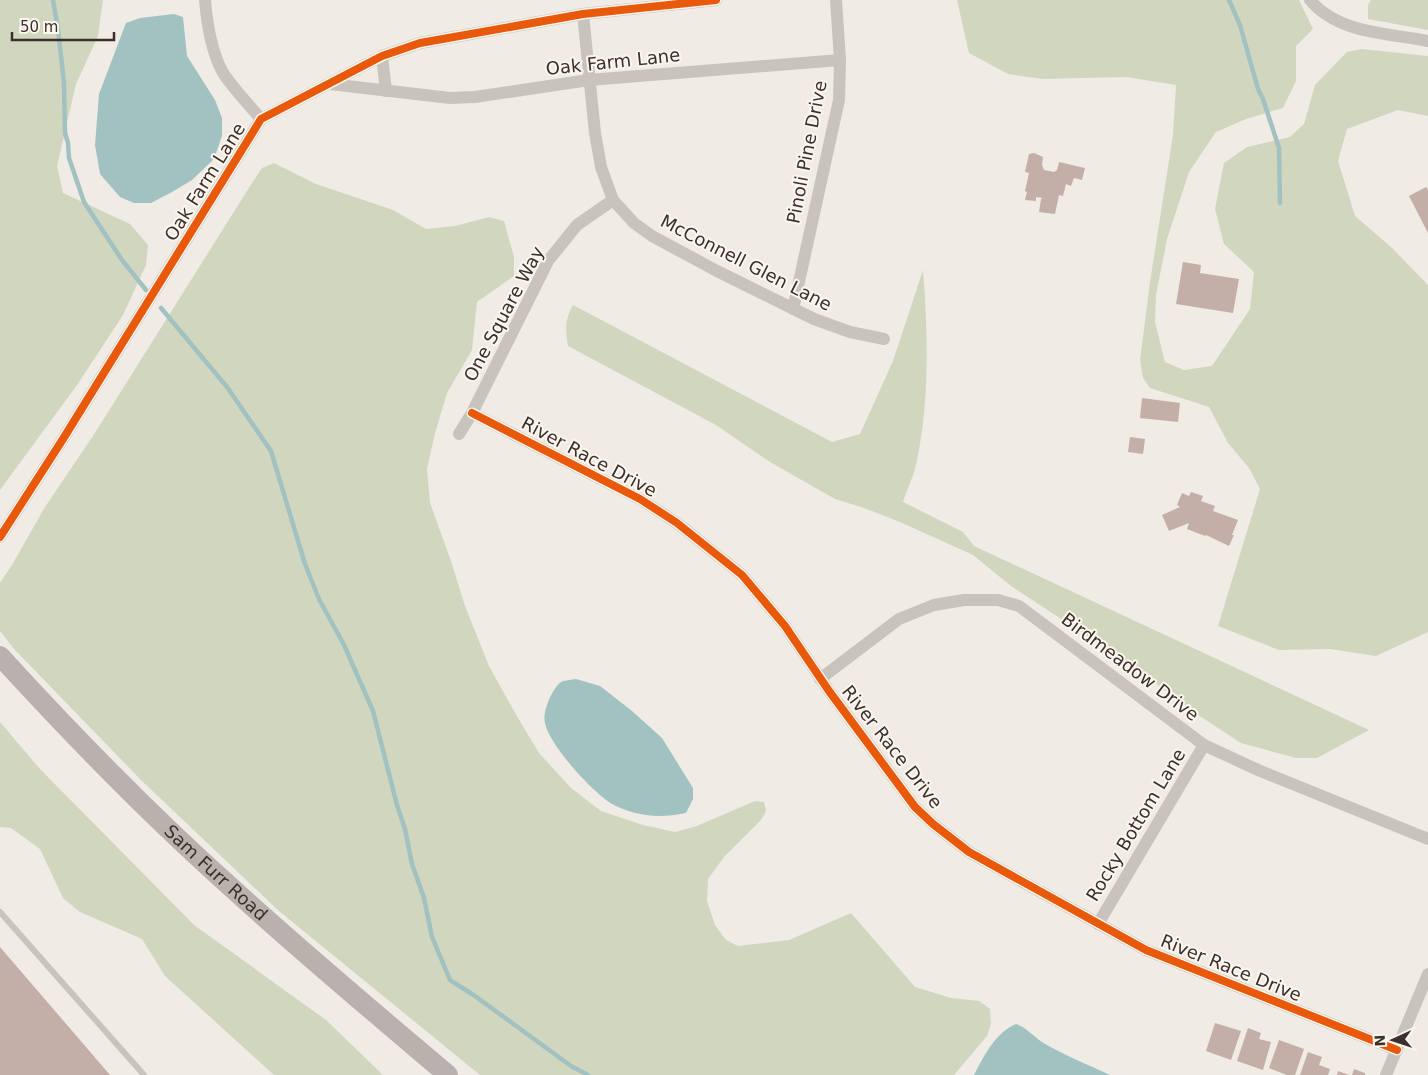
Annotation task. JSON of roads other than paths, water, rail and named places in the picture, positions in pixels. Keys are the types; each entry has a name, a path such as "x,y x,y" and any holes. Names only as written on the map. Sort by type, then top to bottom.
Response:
{"main road":[{"name":"Sam Furr Road","path":"0,656 78,740 145,807 232,889 448,1075"}],"street":[{"path":"205,0 206,20 222,72 261,119"},
{"name":"Oak Farm Lane","path":"0,537 68,431 261,119 382,56 420,43 583,14 716,0"},
{"name":"Pinoli Pine Drive","path":"793,309 839,100 840,60 836,0"},
{"path":"1310,0 1315,6 1338,21 1356,28 1428,41"},
{"name":"McConnell Glen Lane","path":"583,14 595,133 601,167 613,200 634,223 652,236 716,272 793,309 837,328 884,339"},
{"path":"382,56 386,91"},
{"name":"Oak Farm Lane","path":"330,84 450,98 475,97 589,80 840,60"},
{"name":"One Square Way","path":"459,434 472,413 548,262 577,225 613,200"},
{"name":"River Race Drive","path":"472,413 640,499 677,523 742,575 785,626 820,678 915,807 933,824 969,852 1146,950 1397,1050"},
{"name":"Birdmeadow Drive","path":"820,678 899,620 934,605 964,600 998,600 1019,606 1204,745 1258,770 1428,839"},
{"name":"Rocky Bottom Lane","path":"1098,924 1204,745"},
{"path":"1386,1075 1428,974"}],"lane":[{"path":"0,912 144,1075"}],"water":[{"path":"174,14 183,17 187,56 215,100 222,118 222,136 214,159 192,180 151,203 134,203 120,197 100,174 95,145 99,94 126,23 140,18"},
{"path":"576,679 600,686 662,738 693,788 693,799 686,813 650,816 616,806 607,801 586,782 564,757 548,733 544,718 549,701 558,685 563,681"},
{"path":"1016,1024 1050,1047 1110,1075 974,1075 996,1039"}],"waterway":[{"path":"53,0 64,83 65,133 69,158 84,202 122,260 146,290"},
{"path":"1229,0 1240,25 1258,89 1279,148 1280,203"},
{"path":"161,308 227,387 271,451 305,564 319,599 344,645 373,711 405,829 412,864 424,898 432,937 450,980 571,1066 588,1075"}]}
